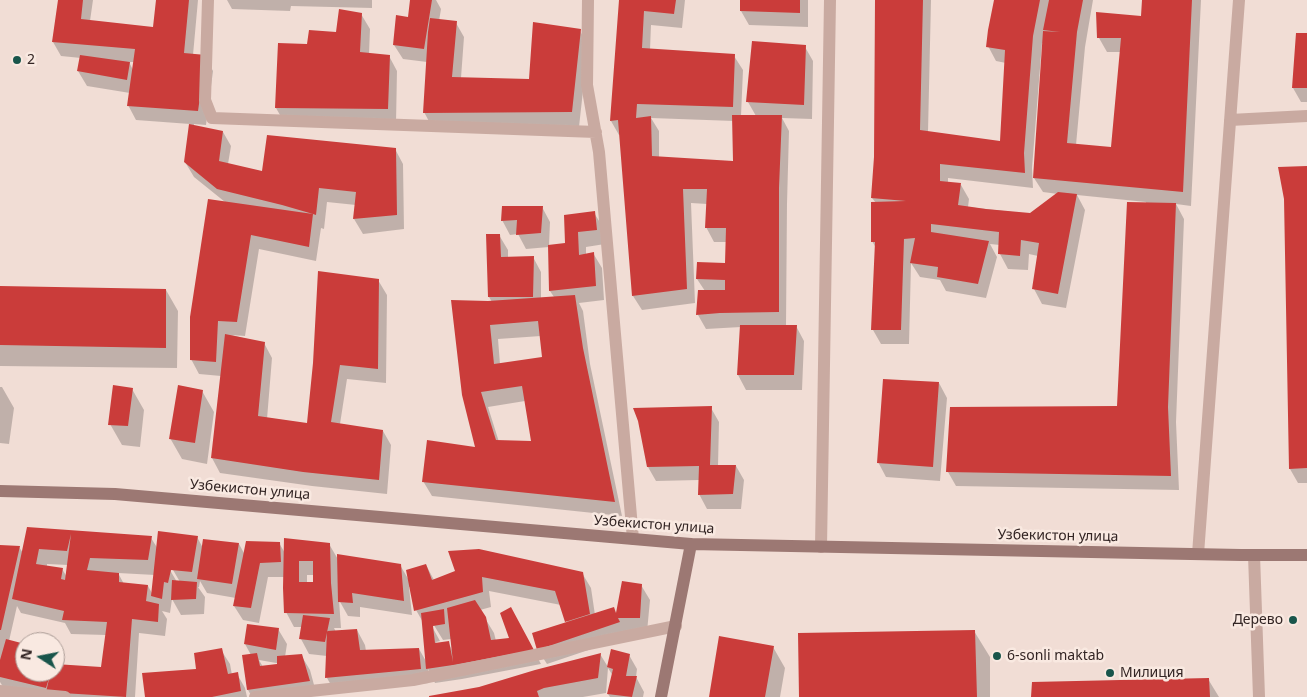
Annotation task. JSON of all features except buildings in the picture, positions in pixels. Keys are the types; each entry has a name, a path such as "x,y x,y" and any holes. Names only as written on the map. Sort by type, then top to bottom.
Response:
{"main road":[{"name":"Узбекистон улица","path":"0,491 125,494 691,544 1307,555"},
{"path":"661,697 691,544"}],"street":[{"path":"208,0 204,100 212,118 596,132"},
{"path":"588,0 587,85 599,152 632,539"},
{"path":"821,547 830,0"},
{"path":"1198,554 1239,0"},
{"path":"1230,120 1307,116"},
{"path":"1254,555 1259,697"},
{"path":"256,697 412,680 676,626"},
{"path":"0,691 66,697"}],"place":[{"name":"2","path":"17,60"},
{"name":"Дерево","path":"1293,620"},
{"name":"6-sonli maktab","path":"997,656"},
{"name":"Милиция","path":"1110,673"}]}
